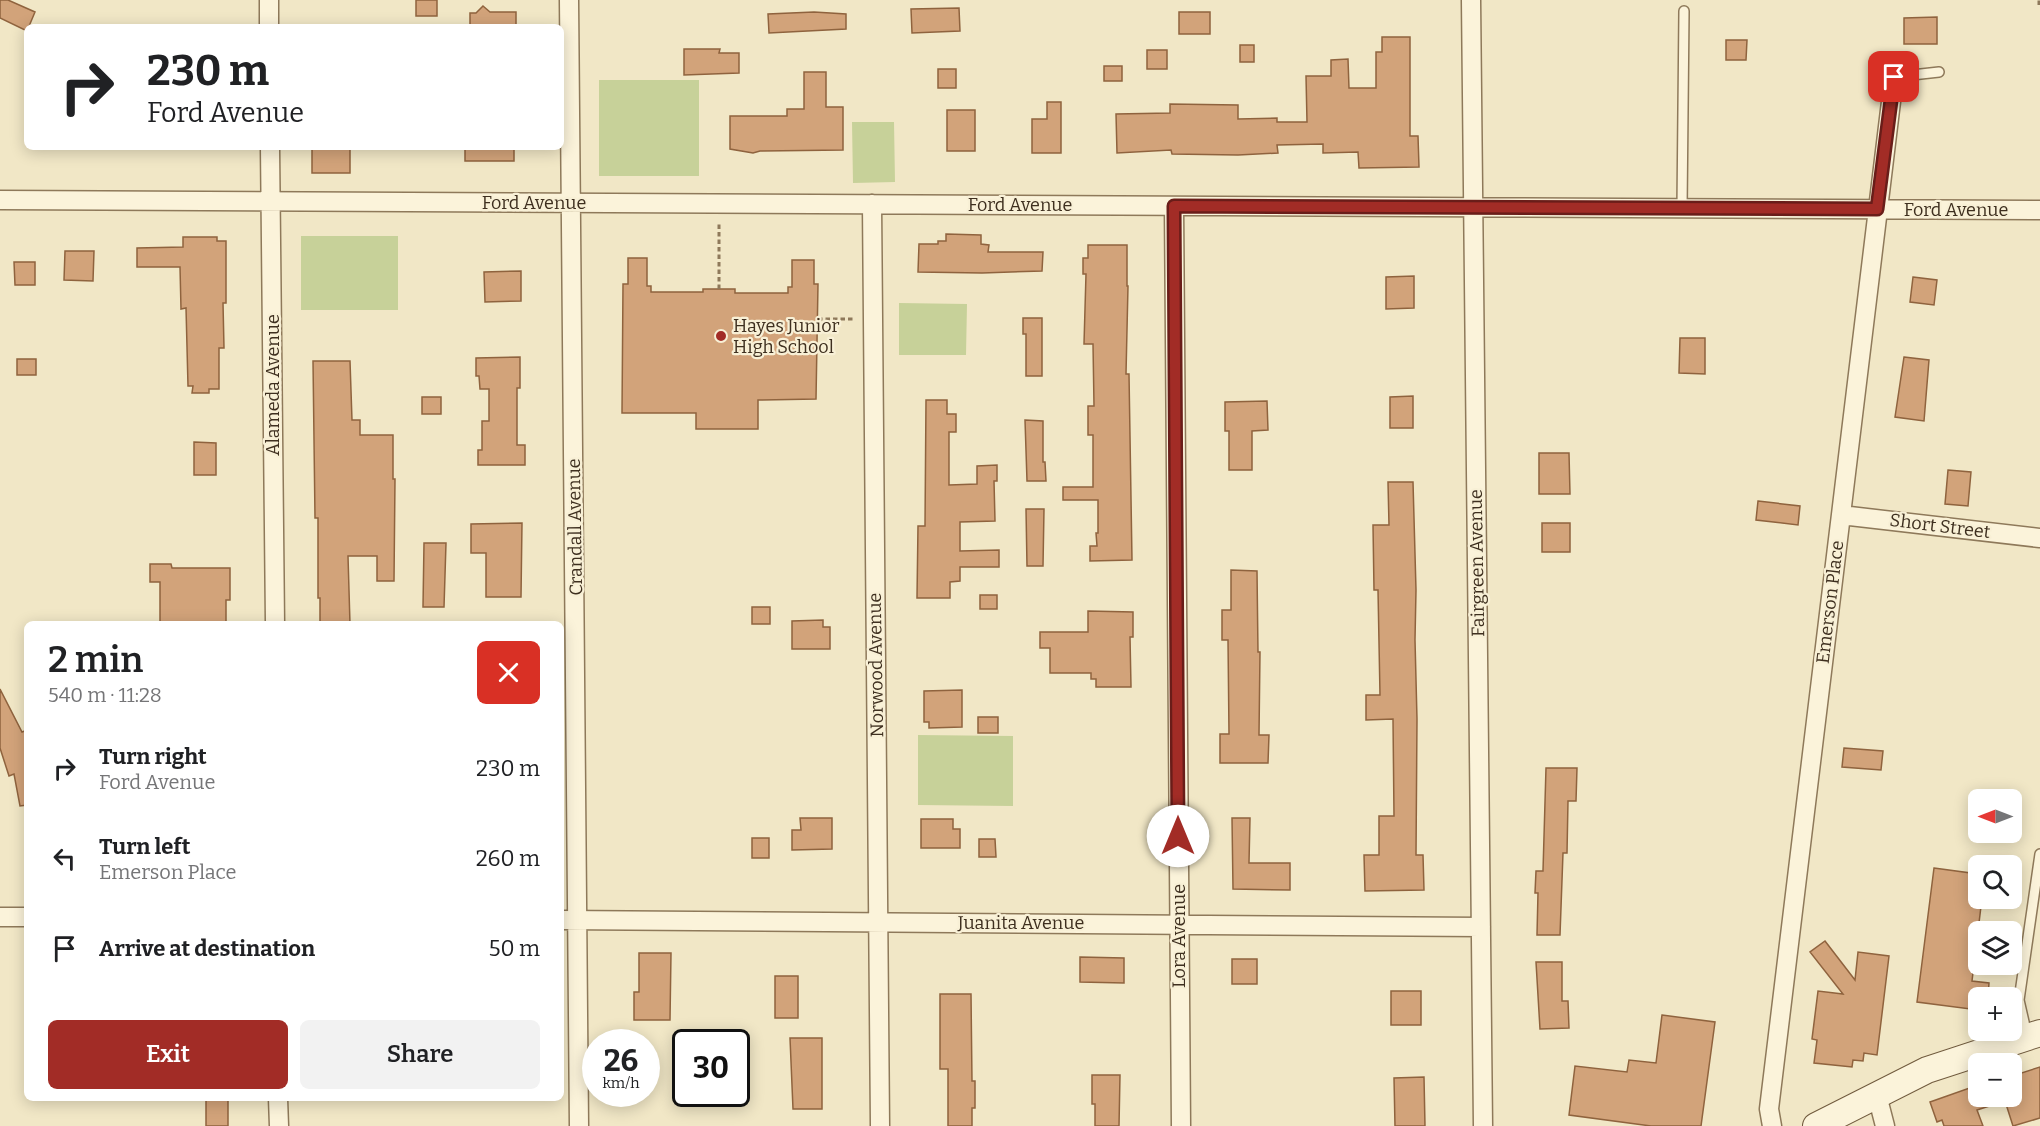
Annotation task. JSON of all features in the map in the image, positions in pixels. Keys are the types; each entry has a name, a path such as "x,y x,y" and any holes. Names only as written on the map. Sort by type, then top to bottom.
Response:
{"main road":[{"path":"1816,1126 1927,1070 2034,1035"}],"street":[{"path":"269,0 269,24"},
{"name":"Crandall Avenue","path":"569,0 572,203 570,920 579,1126"},
{"name":"Fairgreen Avenue","path":"1472,0 1483,1126"},
{"name":"Emerson Place","path":"1772,1126 1769,1109 1894,77"},
{"name":"Alameda Avenue","path":"270,150 275,621"},
{"name":"Ford Avenue","path":"0,200 2040,210"},
{"name":"Norwood Avenue","path":"872,204 880,1126"},
{"name":"Lora Avenue","path":"1174,206 1180,1126"},
{"name":"Short Street","path":"1840,515 2040,538"},
{"path":"0,917 24,917"},
{"name":"Juanita Avenue","path":"570,920 1481,927"},
{"path":"1877,1095 1885,1126"},
{"path":"278,1101 279,1126"}],"lane":[{"path":"1682,208 1684,10"},
{"path":"1894,77 1939,72"},
{"path":"2034,1035 2019,1000 2040,854"}],"path":[{"path":"2039,0 2039,5"},
{"path":"719,203 719,289"},
{"path":"818,319 872,319"}],"green space":[{"path":"599,80 699,80 699,176 599,176"},
{"path":"852,122 894,122 895,182 853,183"},
{"path":"301,236 398,236 398,310 301,310"},
{"path":"899,303 967,304 966,355 899,355"},
{"path":"918,735 1013,736 1013,806 918,805"}],"building":[{"path":"0,0 8,0 35,12 30,24 24,24 24,30 0,18"},
{"path":"416,0 437,0 437,16 416,16"},
{"path":"483,6 490,12 516,12 516,24 470,24 470,13 476,13"},
{"path":"959,8 960,31 912,33 911,9"},
{"path":"814,12 846,14 846,29 769,33 768,14"},
{"path":"1179,12 1210,12 1210,34 1179,34"},
{"path":"1937,17 1937,44 1904,44 1904,18"},
{"path":"1382,37 1410,37 1410,136 1418,136 1419,167 1359,168 1358,152 1323,153 1323,144 1277,145 1278,153 1238,155 1172,154 1171,150 1117,153 1116,114 1170,113 1170,104 1238,105 1238,119 1277,118 1277,122 1307,122 1306,76 1331,76 1331,60 1348,59 1349,88 1376,88 1376,52 1382,52"},
{"path":"1726,40 1747,40 1746,60 1726,60"},
{"path":"1240,45 1254,45 1254,62 1240,62"},
{"path":"684,49 720,49 719,53 739,53 739,73 684,75"},
{"path":"1147,50 1167,50 1167,69 1147,69"},
{"path":"1104,66 1122,66 1122,81 1104,81"},
{"path":"938,69 956,69 956,88 938,88"},
{"path":"804,72 826,72 826,107 843,107 843,150 753,153 730,149 730,116 787,116 787,109 804,109"},
{"path":"1047,102 1061,102 1061,153 1032,153 1032,119 1047,119"},
{"path":"947,110 975,110 975,151 947,151"},
{"path":"312,150 350,150 350,173 312,173"},
{"path":"465,150 514,150 514,161 465,161"},
{"path":"946,234 981,235 981,244 989,245 988,252 1043,252 1042,271 918,272 919,244 938,244 938,241 946,241"},
{"path":"183,237 217,237 217,241 226,241 226,303 223,303 224,348 219,348 219,389 209,389 209,393 192,393 193,386 188,386 186,308 181,309 180,267 137,267 137,248 183,247"},
{"path":"1088,245 1127,245 1126,374 1129,374 1132,560 1090,561 1090,546 1097,546 1098,500 1063,500 1063,487 1093,487 1093,435 1088,435 1088,406 1094,406 1093,344 1084,344 1086,274 1083,274 1083,258 1088,258"},
{"path":"65,251 94,251 93,281 64,280"},
{"name":"Hayes Junior High School","path":"628,258 647,258 647,286 651,286 651,292 703,292 703,289 735,289 735,293 788,293 788,287 792,287 792,260 814,260 814,284 818,284 816,399 758,400 758,429 696,429 696,413 622,413 623,284 628,284"},
{"path":"14,262 35,262 35,285 15,285"},
{"path":"521,271 521,301 485,302 484,272"},
{"path":"1414,276 1414,308 1386,309 1386,277"},
{"path":"1913,277 1937,280 1934,305 1910,302"},
{"path":"1023,318 1042,318 1042,376 1026,376 1026,334 1023,334"},
{"path":"1680,338 1705,338 1705,374 1679,373"},
{"path":"520,357 520,388 517,388 517,445 525,445 525,465 478,465 478,450 482,450 482,421 489,421 489,389 480,389 479,376 476,376 476,358"},
{"path":"1904,357 1929,360 1924,421 1895,417"},
{"path":"17,359 36,359 36,375 17,375"},
{"path":"313,361 350,361 352,420 360,420 360,435 393,435 393,479 395,479 394,581 377,581 377,556 348,556 350,621 320,621 318,518 315,518"},
{"path":"1413,396 1413,428 1390,428 1390,397"},
{"path":"422,397 441,397 441,414 422,414"},
{"path":"926,400 947,400 947,414 956,414 956,432 949,432 949,485 977,484 977,466 997,465 997,481 994,481 995,521 960,522 960,551 999,550 999,567 960,567 960,581 950,582 950,598 917,598 918,526 925,526"},
{"path":"1267,401 1268,430 1252,431 1252,470 1229,470 1229,431 1225,431 1225,402"},
{"path":"1025,420 1043,421 1043,462 1045,462 1046,481 1027,481"},
{"path":"194,442 216,443 216,475 194,475"},
{"path":"1539,453 1569,453 1570,494 1539,494"},
{"path":"1948,470 1971,472 1968,506 1945,504"},
{"path":"1388,482 1413,482 1416,590 1416,855 1423,855 1424,890 1365,891 1364,855 1379,855 1379,816 1394,816 1393,719 1366,720 1366,695 1380,695 1378,590 1374,590 1373,525 1389,525"},
{"path":"1758,501 1800,506 1798,525 1756,520"},
{"path":"1026,509 1044,509 1043,566 1027,566"},
{"path":"522,523 521,597 486,597 486,553 471,553 471,524"},
{"path":"1542,523 1570,523 1570,552 1542,552"},
{"path":"424,543 446,543 444,607 423,607"},
{"path":"150,564 171,564 172,568 230,568 230,600 226,600 226,621 160,621 160,582 150,582"},
{"path":"1231,570 1257,571 1258,652 1260,652 1259,735 1269,735 1268,763 1220,763 1220,734 1229,734 1228,640 1222,640 1222,610 1231,610"},
{"path":"980,595 997,595 997,609 980,609"},
{"path":"752,607 770,607 770,624 752,624"},
{"path":"1088,611 1133,612 1133,637 1130,637 1131,687 1096,687 1096,679 1091,679 1091,673 1050,673 1050,648 1040,648 1040,632 1088,632"},
{"path":"823,620 823,627 830,627 830,649 792,649 792,621"},
{"path":"0,689 22,732 24,731 24,805 20,806 14,774 9,776 0,748"},
{"path":"962,690 962,727 929,728 929,722 924,722 924,691"},
{"path":"978,717 998,717 998,733 978,733"},
{"path":"1844,748 1883,751 1881,770 1842,767"},
{"path":"1546,768 1577,768 1576,801 1568,801 1567,853 1563,853 1560,935 1537,935 1536,871 1543,871"},
{"path":"800,818 832,818 832,849 792,850 792,830 801,830"},
{"path":"1232,818 1250,818 1249,863 1290,863 1290,890 1233,889"},
{"path":"921,819 953,819 953,829 960,829 960,848 921,848"},
{"path":"752,838 769,838 769,858 752,858"},
{"path":"979,839 995,839 996,857 979,857"},
{"path":"1934,868 1968,873 1968,909 1981,909 1979,921 1968,921 1968,975 1973,975 1972,981 1989,983 1989,987 1968,987 1968,1009 1917,1002"},
{"path":"1825,941 1855,980 1858,952 1889,956 1877,1055 1864,1053 1863,1061 1853,1060 1852,1067 1814,1063 1817,1040 1812,1039 1818,991 1843,994 1810,952"},
{"path":"639,953 671,953 670,1020 634,1020 634,992 639,992"},
{"path":"1080,957 1124,958 1124,983 1080,982"},
{"path":"1232,959 1257,959 1257,984 1232,984"},
{"path":"1536,962 1562,962 1562,1001 1568,1001 1569,1028 1540,1029"},
{"path":"775,976 798,976 798,1018 775,1018"},
{"path":"1391,991 1421,991 1421,1025 1391,1025"},
{"path":"940,994 971,994 972,1081 975,1081 972,1126 948,1126 948,1069 940,1069"},
{"path":"1662,1015 1715,1022 1701,1126 1651,1126 1569,1115 1575,1066 1627,1072 1629,1060 1656,1063"},
{"path":"790,1038 822,1038 822,1109 793,1109"},
{"path":"2040,1067 2040,1118 2013,1126 2007,1107 2022,1107 2022,1073"},
{"path":"1092,1075 1120,1075 1119,1126 1095,1126"},
{"path":"1424,1077 1425,1126 1395,1126 1394,1078"},
{"path":"1968,1089 1968,1107 1986,1107 1977,1110 1983,1126 1944,1126 1942,1120 1937,1122 1930,1102"},
{"path":"206,1101 228,1101 228,1126 206,1126"}],"place":[{"name":"Hayes Junior High School","path":"721,336"}],"route":[{"path":"1178,836 1174,206 1877,209 1894,77"}]}
